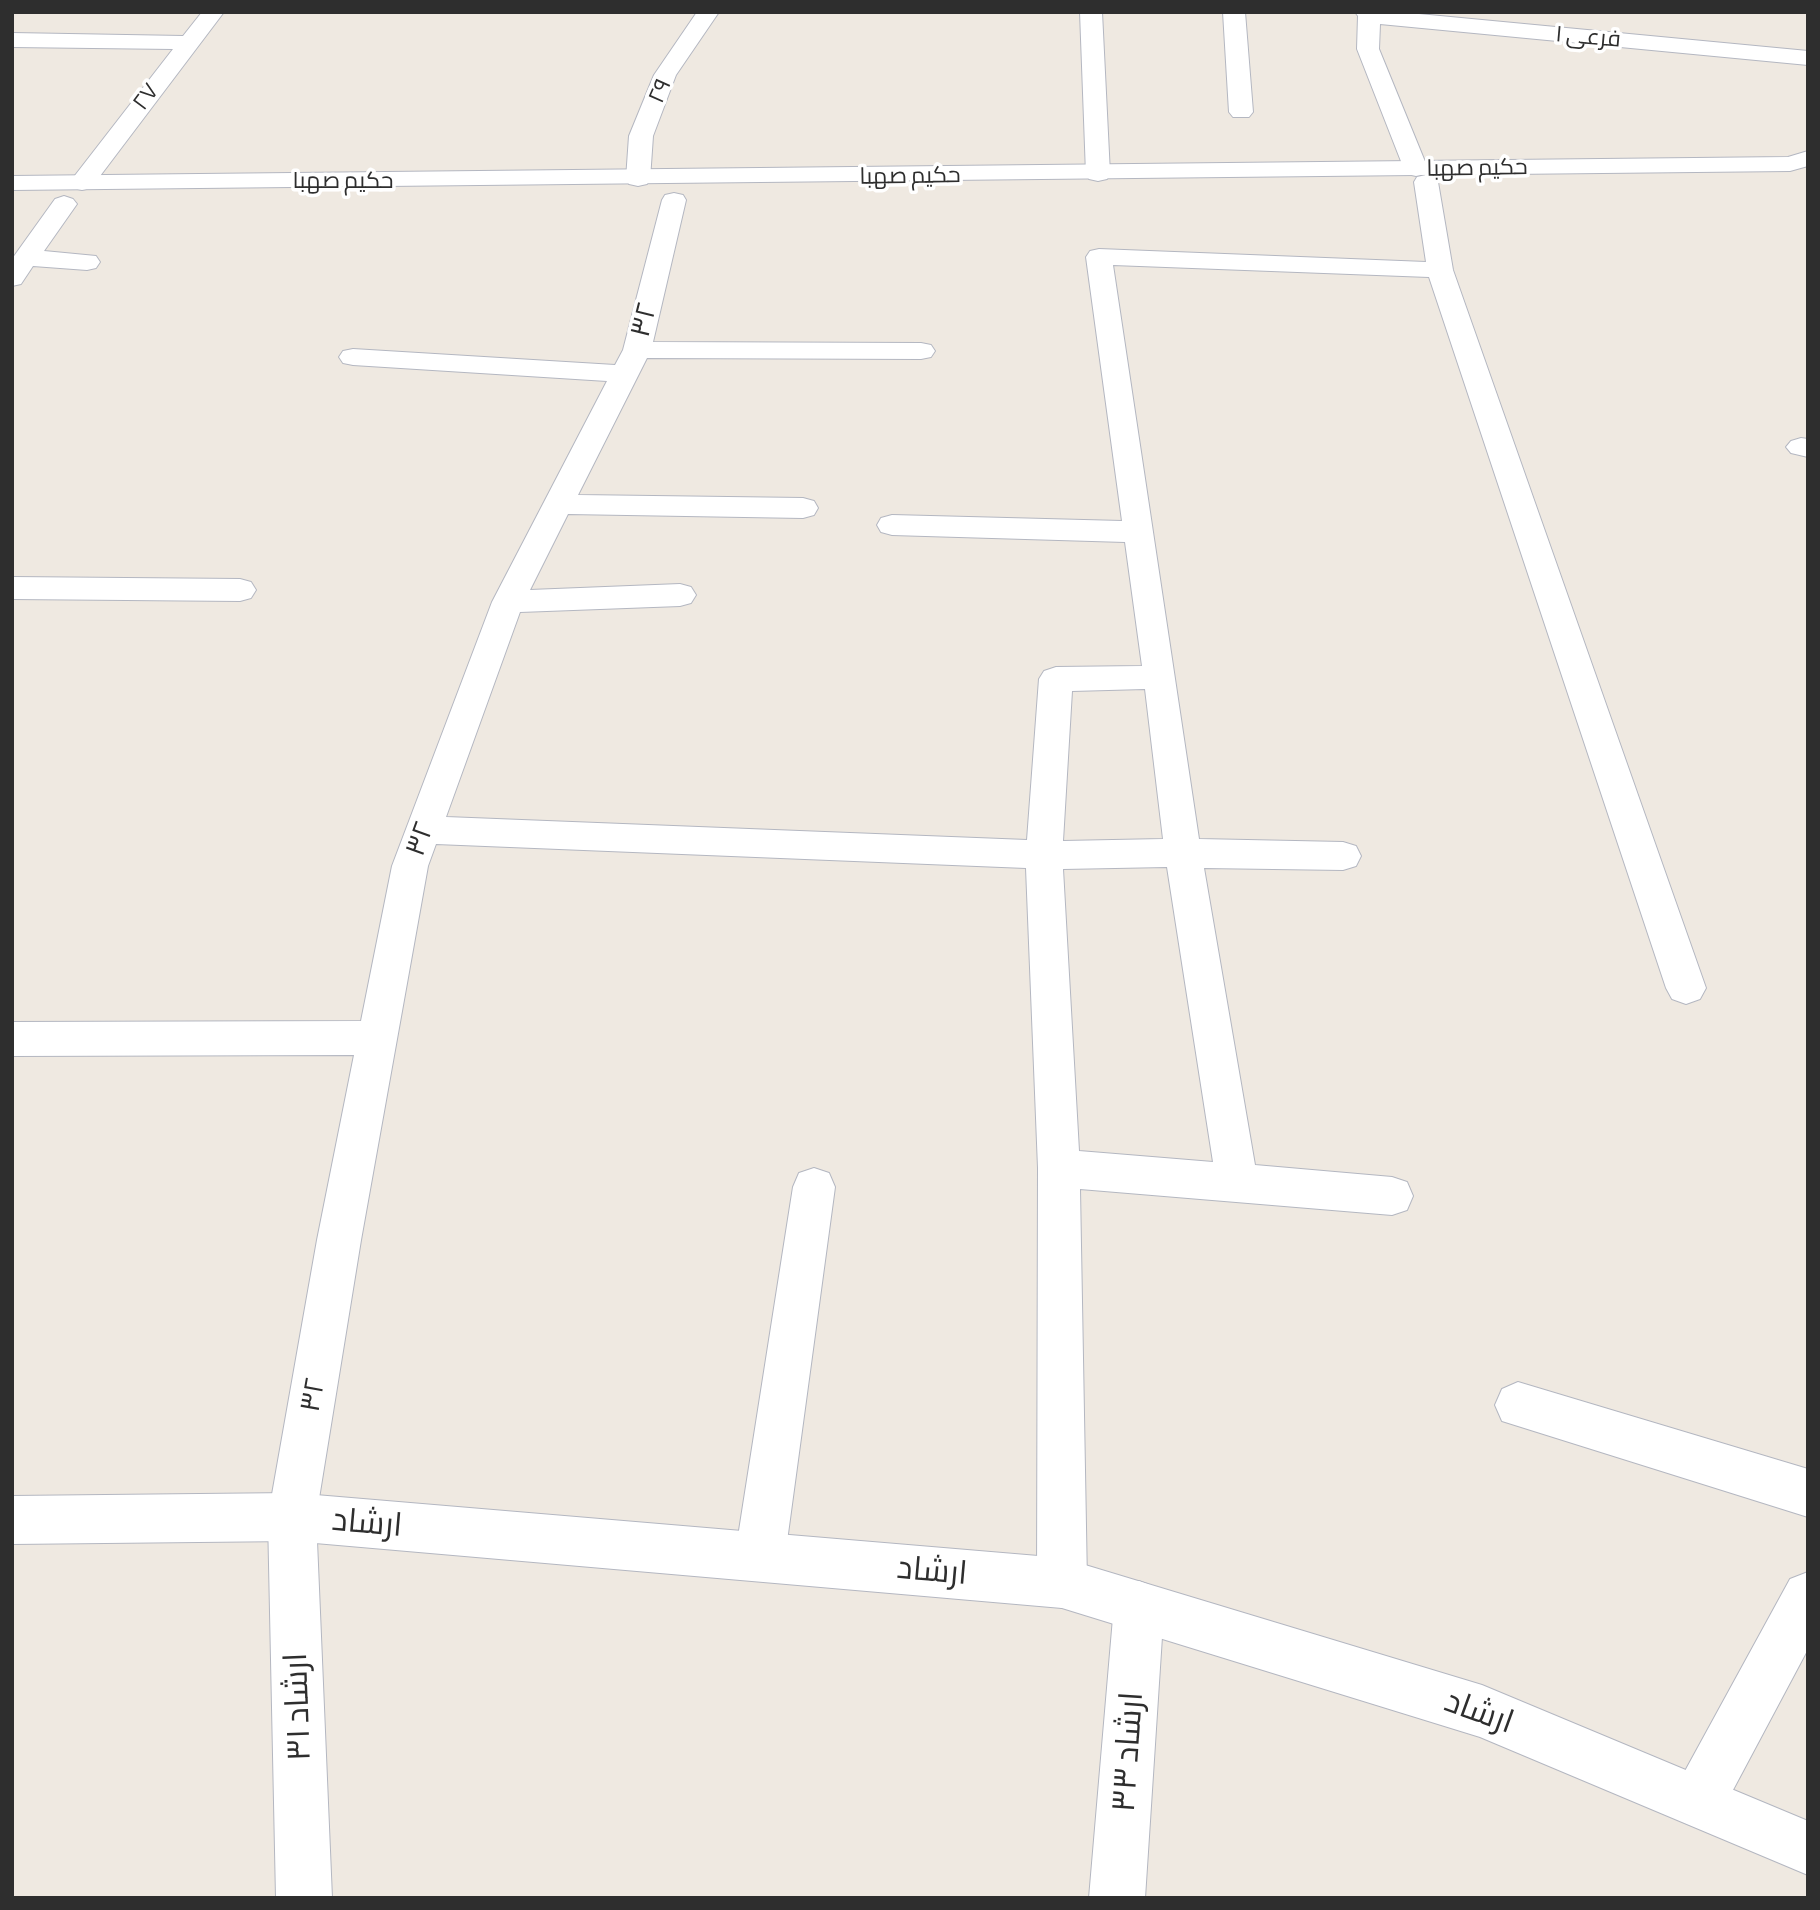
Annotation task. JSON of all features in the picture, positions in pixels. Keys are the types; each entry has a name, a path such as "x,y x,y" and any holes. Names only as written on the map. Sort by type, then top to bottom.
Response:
{"street":[{"name":"۲۷","path":"19,268 64,204 213,12"},
{"name":"۲۹","path":"638,180 641,136 665,75 708,12"},
{"path":"1091,12 1098,174"},
{"path":"1234,12 1241,112"},
{"path":"1367,14 1368,49 1421,176 1440,270 1686,988"},
{"name":"فرعی ۱","path":"1367,14 1808,58"},
{"path":"12,40 187,43"},
{"name":"حکیم صهبا","path":"12,204 674,200 1790,164 1808,158"},
{"name":"حکیم صهبا","path":"12,183 638,180 1098,174 1421,176 1808,173"},
{"path":"638,180 674,200"},
{"name":"۳۲","path":"292,1517 410,866 508,602 631,362 674,200"},
{"path":"1237,1182 1183,853 1099,257 1440,270"},
{"path":"19,268 87,262"},
{"path":"354,358 631,362 921,351"},
{"path":"558,504 803,508"},
{"path":"892,526 1139,532"},
{"path":"12,588 240,590"},
{"path":"508,602 680,595"},
{"path":"1062,1583 1059,1168 1044,855 1056,679 1160,677"},
{"path":"424,830 1044,855 1183,853 1342,856"},
{"path":"12,1039 377,1038"},
{"path":"1059,1168 1392,1196"},
{"path":"760,1556 814,1188"},
{"path":"1518,1405 1808,1493"},
{"name":"ارشاد","path":"12,1520 292,1517 1062,1583 1482,1711 1808,1848"},
{"name":"ارشاد ۳۱","path":"292,1517 304,1898"},
{"path":"1698,1801 1808,1597"},
{"name":"ارشاد ۳۳","path":"1117,1898 1139,1606"}]}
